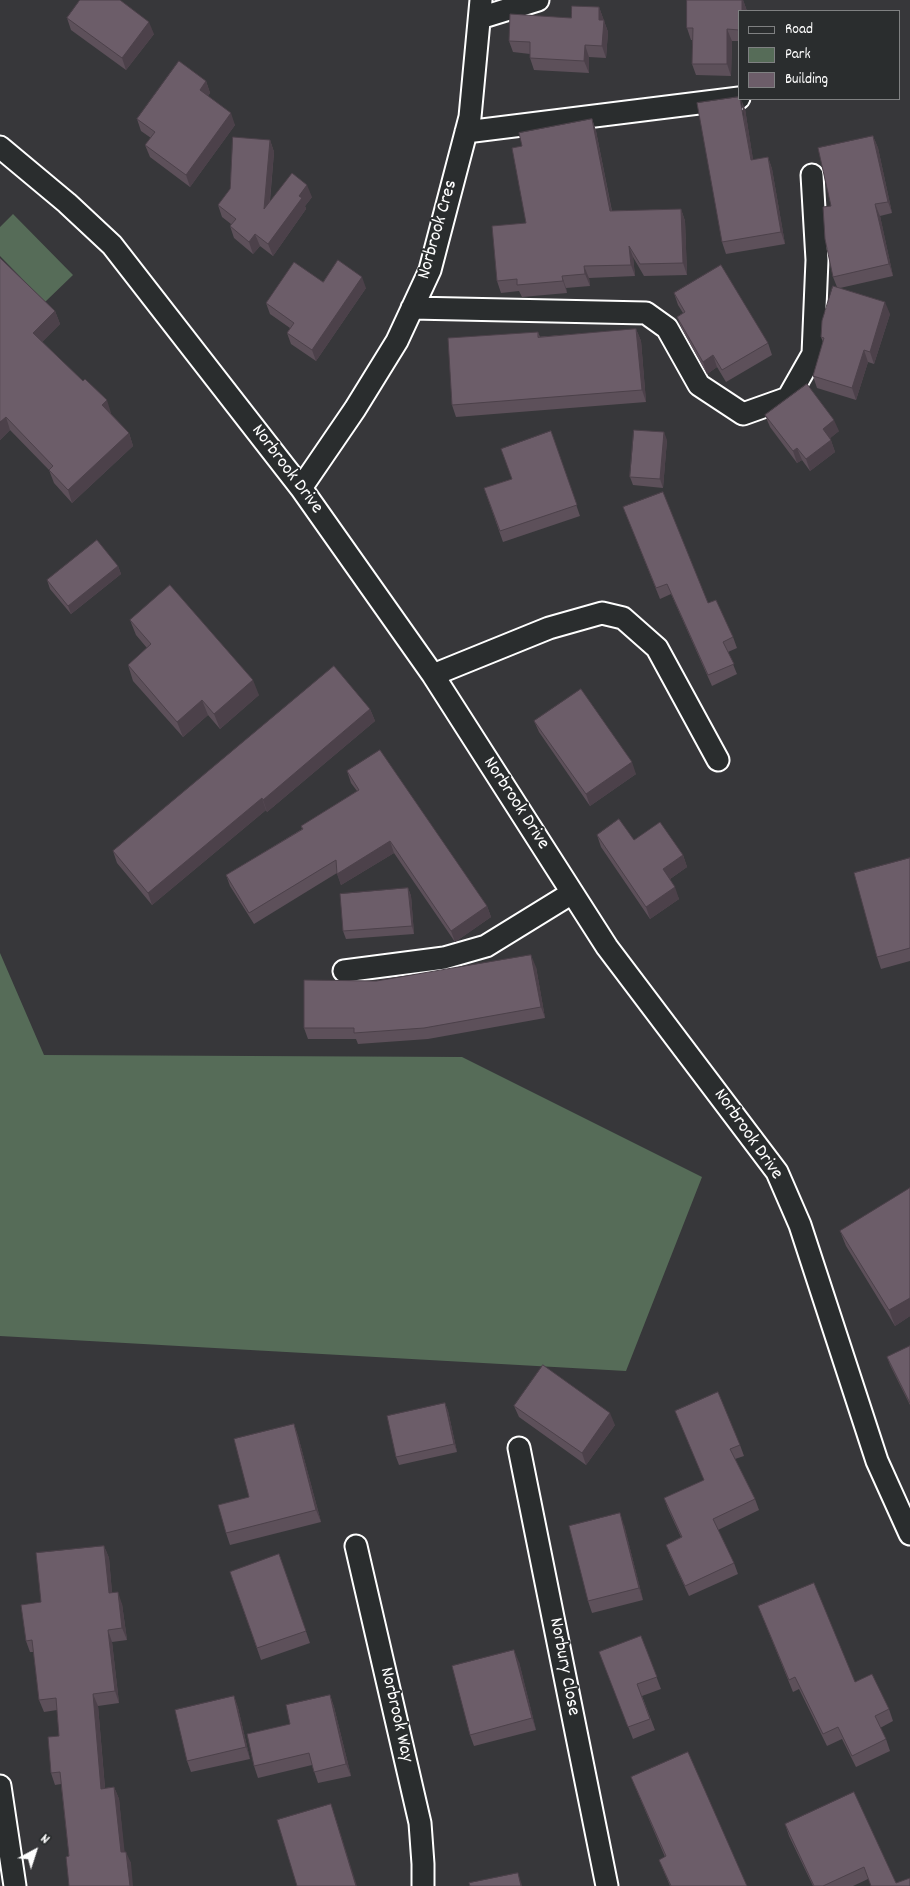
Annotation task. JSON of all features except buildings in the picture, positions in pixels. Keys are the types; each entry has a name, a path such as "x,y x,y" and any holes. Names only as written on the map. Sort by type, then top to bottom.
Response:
{"street":[{"path":"480,9 538,0"},
{"name":"Norbrook Cres","path":"300,488 360,401 397,341 430,270 470,116 480,9"},
{"path":"466,132 738,98"},
{"name":"Norbrook Drive","path":"0,147 67,203 112,245 300,488 433,675 608,947 777,1172 800,1224 877,1460 910,1534"},
{"path":"412,308 646,313 667,328 699,385 742,414 788,398 813,354 817,260 812,175"},
{"path":"433,675 549,628 602,613 623,618 657,648 718,760"},
{"path":"344,971 444,958 486,946 572,893"},
{"name":"Norbury Close","path":"519,1448 608,1886"},
{"name":"Norbrook Way","path":"356,1546 420,1823 423,1886"},
{"path":"0,1786 15,1886"}],"green space":[{"path":"13,214 73,275 45,302 0,256 0,227"},
{"path":"0,953 44,1055 462,1057 702,1177 626,1371 0,1336"}]}
